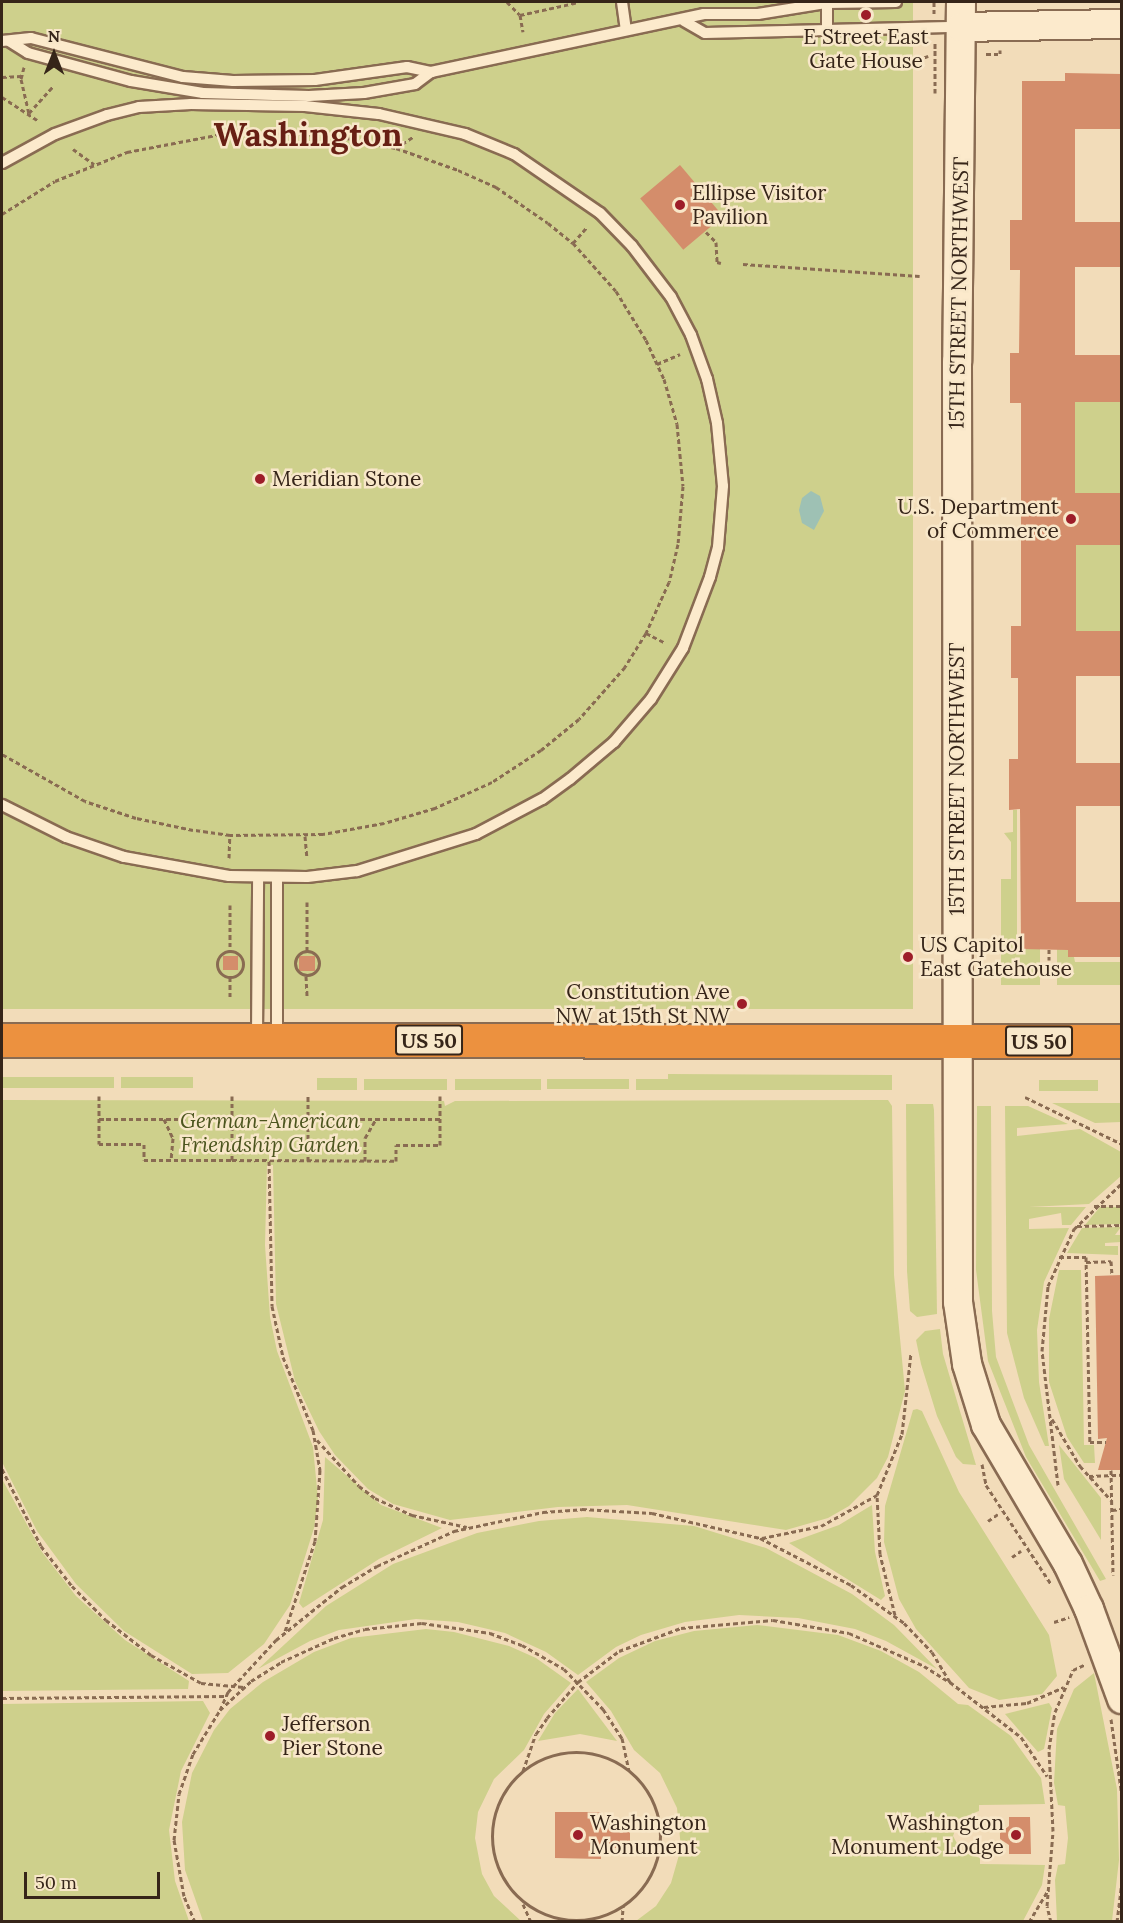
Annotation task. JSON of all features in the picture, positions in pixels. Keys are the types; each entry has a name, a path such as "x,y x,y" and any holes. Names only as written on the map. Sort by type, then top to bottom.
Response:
{"highway":[{"name":"US 50","path":"2,1040 1122,1041"}],"main road":[{"path":"961,14 1122,24"},
{"name":"15TH STREET NORTHWEST","path":"961,14 956,1278 967,1364 986,1425 1068,1564 1104,1643 1115,1705"}],"lane":[{"path":"622,2 626,29"},
{"path":"5,41 31,38 145,70 233,81 315,80 406,67 431,72 626,29 684,21 704,15 758,14 827,3 896,2"},
{"path":"827,3 827,31"},
{"path":"684,21 705,33 827,31 961,14"},
{"path":"5,41 28,54 131,81 202,93 364,93 415,84 431,72"},
{"path":"2,163 81,123 163,105 305,106 432,125 514,154 592,207 650,268 691,334 717,423 722,457 722,519 718,547 700,606 678,657 651,699 614,742 570,779 543,799 476,834 357,870 277,878 205,874 124,858 66,837 2,805"},
{"path":"258,877 267,1039"},
{"path":"267,1039 277,878"}],"path":[{"path":"507,2 520,15 523,32"},
{"path":"520,15 579,2"},
{"path":"986,54 1000,54"},
{"path":"908,57 918,60 928,56"},
{"path":"26,62 21,76 29,113"},
{"path":"2,77 21,76"},
{"path":"29,113 53,86"},
{"path":"2,97 37,120"},
{"path":"2,214 55,182 94,164 154,145 232,132 332,135 396,148 496,188 573,243 616,291 657,364 677,424 683,502 674,567 646,633 594,704 519,767 462,796 406,818 305,835 230,835 161,824 107,809 62,791 2,754"},
{"path":"396,148 419,132"},
{"path":"74,149 94,164"},
{"path":"573,243 587,227"},
{"path":"706,232 716,242 717,262 721,263"},
{"path":"743,264 920,276"},
{"path":"657,364 680,354"},
{"path":"646,633 666,643"},
{"path":"229,858 230,835"},
{"path":"305,835 307,858"},
{"path":"307,902 307,951"},
{"path":"230,905 230,951"},
{"path":"1049,949 1049,960"},
{"path":"230,951 239,954 243,966 230,976 223,974 218,963 220,956 230,951"},
{"path":"307,951 317,956 319,964 316,972 306,975 298,972 294,964 299,953 307,951"},
{"path":"306,975 307,998"},
{"path":"230,976 230,999"},
{"path":"99,1096 99,1144 144,1144 144,1160 269,1161 396,1161 396,1144 440,1145 440,1096"},
{"path":"232,1096 232,1160"},
{"path":"308,1096 308,1161"},
{"path":"1025,1097 1122,1144"},
{"path":"99,1119 232,1119"},
{"path":"164,1119 173,1138 171,1160"},
{"path":"308,1119 440,1119"},
{"path":"365,1161 366,1134 376,1119"},
{"path":"269,1161 272,1306 283,1357 316,1438 320,1470 319,1519 307,1571 284,1633"},
{"path":"1058,1485 1051,1417 1043,1373 1042,1330 1048,1286 1059,1257 1077,1226 1094,1206 1122,1183"},
{"path":"1094,1206 1122,1206"},
{"path":"1077,1226 1122,1225"},
{"path":"1059,1257 1086,1257 1090,1442 1106,1442"},
{"path":"1086,1262 1111,1261 1112,1275"},
{"path":"896,1617 880,1554 877,1495 902,1434 911,1352"},
{"path":"1051,1417 1089,1476 1112,1501"},
{"path":"316,1438 358,1486 375,1498 412,1515 470,1527"},
{"path":"2,1469 41,1546 88,1603 128,1638 186,1676 214,1687 245,1687"},
{"path":"1111,1470 1113,1575"},
{"path":"1089,1476 1122,1475"},
{"path":"760,1538 821,1526 877,1495"},
{"path":"195,1922 176,1858 176,1813 193,1754 232,1687 284,1633 342,1587 377,1566 470,1527 543,1512 621,1509 682,1518 760,1538 851,1585 896,1617 932,1652 951,1682"},
{"path":"1112,1510 1122,1509"},
{"path":"988,1521 998,1515"},
{"path":"1012,1557 1021,1551"},
{"path":"1054,1622 1073,1616"},
{"path":"523,1771 539,1728 578,1682 619,1651 655,1635 681,1628 750,1620 794,1622 849,1633 889,1648 951,1682 1021,1737 1047,1776"},
{"path":"220,1710 245,1687 281,1662 334,1638 365,1629 422,1623 505,1638 543,1656 578,1682 615,1725 628,1770 655,1804 660,1847 648,1881 623,1906 595,1918 565,1920 523,1902"},
{"path":"1051,1922 1048,1890 1053,1831 1047,1776 1052,1726 1073,1670 1104,1643"},
{"path":"983,1707 1027,1703 1066,1687"},
{"path":"2,1698 226,1696"},
{"path":"1115,1705 1122,1796"},
{"path":"531,1922 523,1902 502,1876 492,1845 495,1812 511,1782 523,1771 551,1756 567,1752 599,1755 628,1770"},
{"path":"1117,1922 1122,1883"},
{"path":"1029,1922 1048,1890"},
{"path":"622,1922 623,1906"}],"green space":[{"path":"2,2 913,2 913,1009 2,1009"},
{"path":"1075,402 1121,402 1121,493 1075,493"},
{"path":"1076,545 1121,545 1121,631 1076,631"},
{"path":"1013,810 1017,810 1017,935 1040,949 1040,985 1001,985 1001,879 1011,879 1011,842 1004,833 1013,832"},
{"path":"1057,949 1068,950 1068,957 1074,957 1075,962 1121,962 1121,985 1057,985"},
{"path":"668,1074 892,1075 892,1090 636,1090 636,1079 668,1079"},
{"path":"2,1077 114,1077 114,1088 2,1088"},
{"path":"121,1077 193,1077 193,1088 121,1088"},
{"path":"317,1078 357,1078 357,1090 317,1090"},
{"path":"364,1079 447,1079 447,1090 364,1090"},
{"path":"455,1079 541,1079 541,1090 455,1090"},
{"path":"547,1079 629,1079 629,1089 547,1089"},
{"path":"1039,1080 1098,1080 1098,1091 1039,1091"},
{"name":"German-American Friendship Garden","path":"2,1100 444,1101 445,1106 455,1101 888,1100 892,1106 894,1275 905,1391 888,1457 877,1478 849,1506 828,1518 786,1530 627,1505 558,1507 450,1520 393,1504 368,1489 335,1455 319,1431 295,1381 276,1304 273,1165 267,1165 265,1245 270,1317 277,1351 313,1447 318,1499 314,1528 290,1605 264,1644 228,1673 192,1674 124,1631 76,1584 37,1531 2,1462"},
{"path":"1052,1103 1121,1103 1121,1122 1095,1123"},
{"path":"906,1104 933,1104 934,1110 937,1314 917,1317 910,1311 907,1271"},
{"path":"977,1106 991,1106 992,1311 996,1357 1029,1445 1106,1579 1100,1581 1026,1457 988,1361 976,1270"},
{"path":"1005,1106 1028,1106 1068,1124 1017,1128 1017,1136 1080,1129 1121,1152 1121,1176 1089,1204 1029,1207 1086,1207 1071,1225 1062,1225 1061,1213 1029,1219 1029,1229 1069,1228 1044,1282 1037,1330 1039,1382 1049,1446 1045,1446 1024,1398 1007,1333"},
{"path":"1100,1207 1121,1207 1121,1224 1085,1225"},
{"path":"1121,1227 1115,1235 1121,1235 1121,1242 1105,1243 1105,1246 1118,1246 1118,1255 1067,1253 1082,1228"},
{"path":"1059,1270 1081,1270 1084,1445 1094,1445 1095,1463 1084,1463 1067,1437 1049,1382 1049,1319"},
{"path":"940,1329 943,1354 976,1465 963,1464 956,1457 937,1416 921,1364 916,1340 925,1331"},
{"path":"913,1410 922,1411 959,1492 1049,1635 1057,1676 1042,1694 999,1700 969,1688 916,1629 899,1599 884,1542 885,1506"},
{"path":"1059,1445 1101,1498 1101,1540 1064,1479"},
{"path":"325,1457 381,1505 442,1528 379,1559 303,1608 299,1603 323,1520"},
{"path":"2,1479 42,1552 76,1596 125,1640 189,1681 188,1689 2,1691"},
{"path":"872,1505 875,1552 885,1596 881,1600 789,1543 839,1525"},
{"path":"587,1517 694,1526 766,1548 852,1594 894,1625 937,1669 886,1641 855,1629 798,1618 739,1615 685,1622 641,1635 616,1647 578,1675 546,1652 505,1633 458,1622 416,1619 339,1630 310,1641 258,1669 326,1606 393,1564 477,1533 539,1521"},
{"path":"757,1625 838,1635 881,1651 919,1672 958,1704 968,1705 1011,1736 1041,1778 1045,1804 979,1805 979,1811 959,1819 953,1836 961,1851 980,1858 980,1864 1045,1865 1042,1885 1023,1921 636,1921 656,1906 671,1883 681,1848 677,1808 660,1773 634,1750 611,1711 586,1682 619,1658 655,1641 694,1631"},
{"path":"426,1629 454,1632 509,1646 536,1658 571,1683 544,1714 524,1750 494,1779 478,1812 475,1838 482,1874 494,1896 521,1921 203,1921 185,1870 182,1822 192,1773 214,1730 230,1709 263,1682 314,1652 351,1638"},
{"path":"1094,1673 1117,1789 1119,1860 1112,1921 1057,1921 1055,1880 1058,1865 1065,1864 1068,1838 1065,1806 1058,1805 1054,1783 1057,1729 1074,1689"},
{"path":"578,1689 617,1741 580,1734 538,1741 555,1713"},
{"path":"203,1701 210,1713 181,1771 169,1830 175,1881 189,1921 2,1921 2,1704"},
{"path":"1049,1703 1052,1708 1044,1749 1038,1752 1005,1714"}],"shaded area":[{"path":"811,491 820,496 824,511 814,530 802,523 799,510 802,498"}],"building":[{"name":"U.S. Department of Commerce","path":"1065,73 1122,74 1122,129 1075,129 1075,222 1122,222 1122,267 1075,267 1075,355 1122,355 1122,402 1075,402 1075,493 1122,493 1122,545 1076,545 1076,631 1122,631 1122,676 1076,676 1076,763 1122,763 1122,806 1076,806 1076,902 1122,902 1122,957 1068,957 1068,950 1021,949 1020,809 1009,810 1009,759 1018,759 1018,678 1011,678 1011,626 1021,626 1021,403 1010,403 1010,353 1019,353 1020,270 1010,270 1010,220 1022,220 1022,81 1065,81"},
{"name":"Ellipse Visitor Pavilion","path":"680,165 723,216 683,250 640,198"},
{"path":"223,956 238,956 238,970 223,970"},
{"path":"299,956 315,956 315,971 299,971"},
{"path":"1122,1275 1122,1470 1098,1470 1107,1438 1098,1439 1095,1276"},
{"name":"Washington Monument","path":"555,1812 601,1812 601,1823 630,1823 630,1848 601,1848 601,1859 555,1858"},
{"name":"Washington Monument Lodge","path":"1009,1817 1030,1817 1031,1854 1009,1854 1009,1845 1000,1839 1000,1833 1009,1826"}],"place":[{"name":"E Street East Gate House","path":"866,15"},
{"name":"Ellipse Visitor Pavilion","path":"680,205"},
{"name":"Meridian Stone","path":"260,479"},
{"name":"U.S. Department of Commerce","path":"1071,519"},
{"name":"US Capitol East Gatehouse","path":"908,957"},
{"name":"Constitution Ave NW at 15th St NW","path":"742,1004"},
{"name":"Jefferson Pier Stone","path":"270,1736"},
{"name":"Washington Monument","path":"578,1835"},
{"name":"Washington Monument Lodge","path":"1016,1835"}],"district":[{"name":"Washington","path":"308,135"}]}
